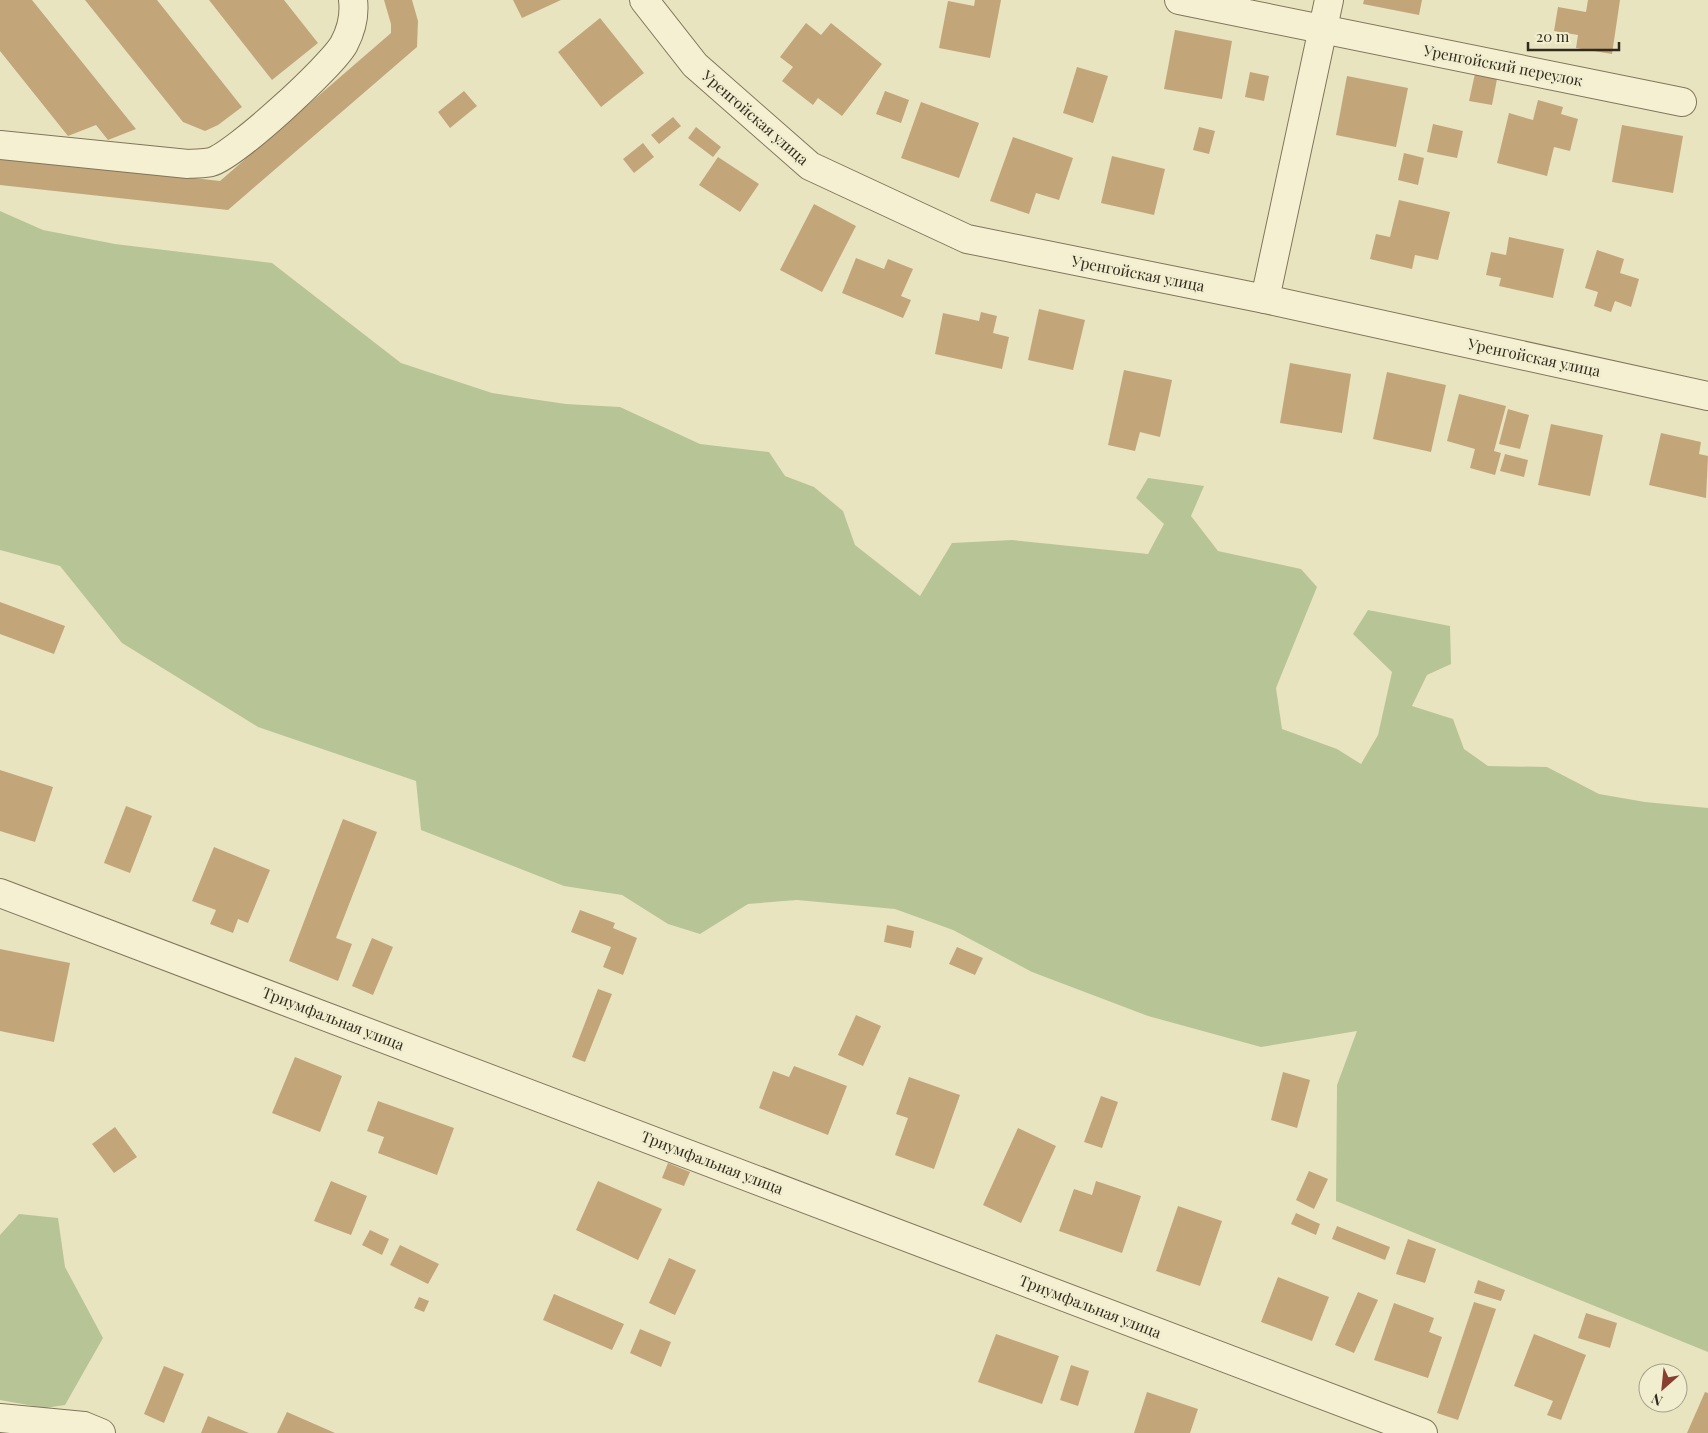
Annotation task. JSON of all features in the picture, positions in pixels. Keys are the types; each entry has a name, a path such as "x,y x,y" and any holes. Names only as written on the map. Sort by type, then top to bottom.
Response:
{"street":[{"path":"0,145 188,164 211,162 236,149 316,76 344,45 355,18 353,0"},
{"name":"Уренгойская улица","path":"644,0 695,66 810,166 967,239 1265,299 1708,396"},
{"name":"Уренгойский переулок","path":"1179,0 1682,102"},
{"path":"1265,299 1329,0"},
{"name":"Триумфальная улица","path":"0,893 1423,1433"},
{"path":"0,1418 84,1426 101,1433"}],"green space":[{"path":"0,211 43,230 115,244 272,263 401,363 492,393 566,404 620,407 700,444 769,452 785,476 814,487 843,511 855,545 920,596 952,543 1012,540 1148,554 1164,524 1136,498 1148,478 1204,486 1191,516 1218,551 1301,569 1317,587 1276,688 1282,729 1337,749 1361,764 1378,735 1392,672 1353,634 1368,610 1450,626 1451,664 1427,675 1412,706 1453,719 1464,749 1488,766 1547,767 1599,794 1645,802 1708,808 1708,1352 1336,1201 1337,1085 1357,1031 1261,1047 1148,1016 1032,972 953,930 895,909 797,900 748,904 700,934 668,924 622,895 564,886 421,830 416,781 258,727 122,643 60,566 0,550"},
{"path":"19,1214 58,1218 65,1267 103,1338 65,1405 45,1408 0,1400 0,1235"}],"building":[{"path":"0,0 32,0 136,129 108,140 96,125 68,136 0,51"},
{"path":"85,0 157,0 242,107 218,125 205,131 183,122"},
{"path":"209,0 284,0 318,43 272,80"},
{"path":"384,0 412,0 418,21 417,47 228,210 0,185 0,156 220,181 391,33 391,24"},
{"path":"513,0 561,0 522,18"},
{"path":"975,0 1001,0 990,58 939,48 948,1 974,6"},
{"path":"1364,0 1422,0 1419,15 1363,4"},
{"path":"1588,0 1620,0 1612,54 1576,48 1578,35 1554,31 1558,7 1586,12"},
{"path":"600,18 644,73 601,107 558,52"},
{"path":"806,23 821,35 831,23 882,64 842,116 818,98 813,105 782,81 793,67 780,57"},
{"path":"1175,30 1232,41 1222,99 1164,89"},
{"path":"1077,67 1108,76 1093,123 1063,113"},
{"path":"1476,69 1498,74 1492,105 1469,101"},
{"path":"1250,72 1269,76 1264,101 1245,97"},
{"path":"1347,76 1408,88 1396,147 1336,135"},
{"path":"464,91 477,106 450,128 438,112"},
{"path":"885,91 909,100 901,123 876,114"},
{"path":"1538,100 1563,107 1561,114 1578,119 1570,151 1554,147 1547,176 1497,163 1509,113 1533,120"},
{"path":"921,102 979,123 959,178 901,158"},
{"path":"673,117 681,126 659,144 651,135"},
{"path":"1433,124 1463,131 1457,158 1427,152"},
{"path":"1622,125 1683,136 1673,193 1612,182"},
{"path":"696,127 721,147 713,157 688,138"},
{"path":"1199,127 1215,131 1209,154 1193,150"},
{"path":"1013,137 1073,158 1059,200 1036,193 1029,214 990,201"},
{"path":"643,143 654,157 634,173 623,159"},
{"path":"1404,153 1424,158 1418,185 1398,180"},
{"path":"1112,156 1165,169 1154,215 1101,203"},
{"path":"718,157 759,184 740,212 699,185"},
{"path":"1399,200 1450,212 1438,260 1415,255 1412,269 1370,259 1376,234 1390,237"},
{"path":"814,204 856,226 822,292 780,270"},
{"path":"1509,237 1564,249 1553,298 1499,286 1501,278 1486,275 1491,252 1506,255"},
{"path":"1597,250 1624,259 1620,273 1639,279 1631,307 1615,301 1611,312 1594,306 1598,292 1585,288"},
{"path":"856,258 884,269 888,259 913,269 901,296 911,300 903,318 842,293"},
{"path":"1039,309 1085,320 1073,370 1028,360"},
{"path":"981,312 997,316 993,333 1009,337 1002,369 935,354 943,313 979,321"},
{"path":"1290,363 1351,374 1342,433 1280,423"},
{"path":"1124,370 1172,380 1160,437 1140,432 1135,451 1108,445"},
{"path":"1387,372 1446,385 1431,452 1373,439"},
{"path":"1459,394 1506,406 1494,451 1501,453 1495,475 1470,468 1475,449 1447,441"},
{"path":"1508,409 1529,415 1520,449 1499,444"},
{"path":"1551,424 1603,435 1590,496 1538,485"},
{"path":"1661,433 1701,442 1699,454 1708,456 1706,498 1649,485"},
{"path":"1505,454 1528,460 1524,477 1500,471"},
{"path":"0,602 65,626 54,654 0,634"},
{"path":"0,770 53,787 35,842 0,831"},
{"path":"126,806 152,816 130,873 104,863"},
{"path":"343,819 377,832 336,938 352,944 338,981 289,961"},
{"path":"214,847 270,870 248,923 238,919 233,933 210,924 216,910 192,901"},
{"path":"580,910 615,923 613,928 637,938 623,975 603,967 611,947 571,932"},
{"path":"887,925 914,931 911,948 884,942"},
{"path":"372,938 393,947 373,995 352,986"},
{"path":"957,947 983,958 975,975 949,964"},
{"path":"0,949 70,963 54,1042 0,1031"},
{"path":"598,989 612,994 585,1062 572,1057"},
{"path":"856,1015 881,1026 863,1066 838,1055"},
{"path":"295,1057 342,1076 320,1132 272,1113"},
{"path":"794,1066 847,1086 828,1135 759,1108 773,1071 789,1077"},
{"path":"1283,1072 1310,1080 1297,1128 1271,1120"},
{"path":"909,1077 960,1095 934,1169 895,1155 908,1118 896,1114"},
{"path":"1101,1096 1118,1102 1102,1148 1084,1142"},
{"path":"378,1101 454,1128 437,1175 378,1153 384,1137 367,1131"},
{"path":"115,1127 137,1157 114,1173 92,1144"},
{"path":"1018,1128 1056,1146 1021,1223 983,1205"},
{"path":"668,1163 690,1172 684,1186 662,1178"},
{"path":"1309,1171 1328,1179 1314,1209 1296,1200"},
{"path":"331,1181 367,1196 351,1235 314,1221"},
{"path":"598,1181 662,1209 638,1260 576,1230"},
{"path":"1096,1181 1141,1196 1122,1253 1059,1231 1074,1189 1092,1195"},
{"path":"1178,1206 1222,1221 1200,1286 1156,1271"},
{"path":"1296,1213 1320,1224 1316,1235 1291,1224"},
{"path":"1337,1226 1390,1247 1385,1260 1332,1239"},
{"path":"370,1230 389,1239 382,1255 362,1245"},
{"path":"1408,1239 1436,1249 1425,1283 1396,1274"},
{"path":"400,1245 439,1264 428,1284 390,1265"},
{"path":"669,1258 696,1270 675,1315 649,1303"},
{"path":"1278,1277 1329,1297 1312,1341 1261,1322"},
{"path":"1478,1280 1505,1290 1501,1301 1474,1293"},
{"path":"1358,1292 1378,1300 1354,1353 1335,1345"},
{"path":"554,1294 624,1324 612,1350 543,1320"},
{"path":"419,1297 429,1301 424,1312 414,1308"},
{"path":"1474,1302 1496,1309 1458,1420 1437,1413"},
{"path":"1394,1303 1434,1318 1429,1332 1442,1337 1428,1378 1374,1360"},
{"path":"1586,1313 1617,1323 1610,1348 1578,1338"},
{"path":"640,1329 671,1342 661,1367 630,1353"},
{"path":"996,1334 1059,1356 1042,1404 978,1382"},
{"path":"1534,1334 1586,1355 1561,1420 1547,1415 1553,1401 1514,1386"},
{"path":"1071,1365 1089,1371 1078,1406 1060,1400"},
{"path":"164,1366 184,1374 164,1423 144,1414"},
{"path":"1147,1392 1198,1409 1190,1433 1134,1433"},
{"path":"1705,1392 1708,1393 1708,1433 1687,1433"},
{"path":"287,1412 335,1433 277,1433"},
{"path":"208,1416 249,1433 201,1433"}]}
